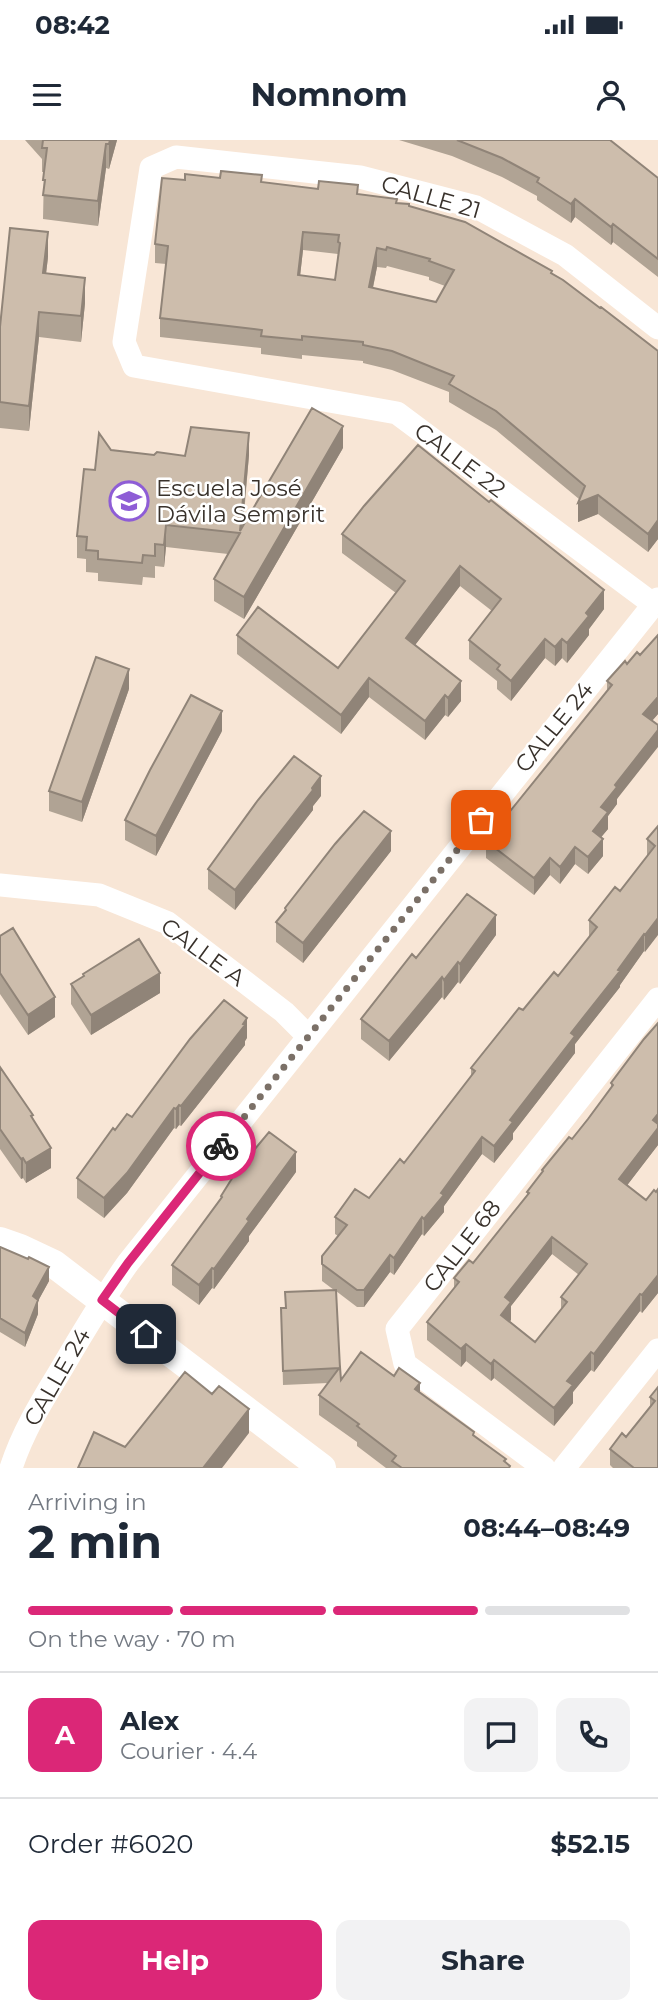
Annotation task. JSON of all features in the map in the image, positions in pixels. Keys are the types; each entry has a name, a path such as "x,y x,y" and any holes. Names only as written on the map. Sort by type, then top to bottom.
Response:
{"street":[{"name":"CALLE 21","path":"238,385 134,366 124,342 151,168 176,157 360,177 476,207 565,255 658,328"},
{"name":"CALLE 22","path":"238,385 397,413 655,601"},
{"name":"CALLE 24","path":"11,1468 20,1441 32,1419 102,1300 128,1263 655,601"},
{"name":"CALLE A","path":"0,885 99,895 168,923 284,1012 308,1035"},
{"name":"CALLE 68","path":"544,1468 405,1364 397,1329 658,999"},
{"path":"0,1241 54,1264 322,1468"},
{"path":"564,1468 658,1350"}],"building":[{"path":"43,140 110,140 109,144 106,144 98,201 43,195 47,148 42,148"},
{"path":"457,140 610,140 658,178 658,259 575,199 571,204 537,182 539,178 502,158"},
{"path":"221,171 262,175 261,182 318,189 319,181 358,185 357,194 397,199 396,203 409,204 465,222 552,271 551,273 658,351 658,520 648,534 598,495 578,503 585,486 496,411 449,384 454,376 392,351 363,345 363,342 302,336 302,340 261,336 262,330 160,318 168,246 155,244 162,178 185,180 185,174 220,178","holes":["303,232 339,235 335,280 298,275","387,247 430,259 429,261 454,270 436,302 369,287 377,248 386,250"]},
{"path":"10,228 48,232 43,273 85,278 81,316 39,312 29,406 0,402 0,327"},
{"path":"312,408 343,426 244,597 214,579 240,533 166,525 164,545 155,544 155,556 143,555 142,563 98,559 98,551 86,550 87,537 77,536 84,469 95,470 99,433 111,450 185,456 191,427 249,433 240,531"},
{"path":"418,445 604,590 586,613 589,616 567,643 562,639 555,647 545,639 511,681 497,669 500,665 469,640 501,599 460,566 406,638 461,681 448,698 445,695 425,721 369,678 341,715 237,635 258,607 338,668 405,581 342,534"},
{"path":"658,635 658,697 643,714 658,725 658,730 601,807 608,812 593,831 603,839 588,857 575,847 560,867 550,858 534,878 486,841 612,685 607,681 625,661 627,664 637,652 640,655"},
{"path":"96,657 129,669 82,802 49,791"},
{"path":"191,695 222,711 156,836 125,820"},
{"path":"294,756 321,776 235,890 208,869"},
{"path":"364,811 391,831 303,943 276,922 335,844"},
{"path":"658,826 658,918 571,1033 575,1036 510,1120 513,1122 494,1146 482,1137 441,1193 444,1195 424,1219 422,1217 394,1258 390,1255 364,1290 357,1290 322,1264 322,1256 347,1225 335,1217 355,1189 369,1198 400,1159 404,1163 475,1071 471,1068 519,1008 523,1010 554,972 558,976 597,927 589,920 615,887 620,891 655,846 647,839"},
{"path":"467,894 496,915 460,964 458,962 444,980 442,977 389,1041 361,1019 412,954 416,958"},
{"path":"13,928 55,997 28,1015 0,973 0,936"},
{"path":"139,939 160,973 91,1015 71,984"},
{"path":"224,1000 247,1018 243,1024 245,1025 181,1106 174,1108 127,1173 104,1198 77,1178 113,1128 115,1130 127,1114 132,1117 190,1039"},
{"path":"658,1023 658,1114 653,1120 658,1124 658,1128 619,1179 646,1200 658,1189 658,1275 594,1354 591,1352 567,1381 573,1385 554,1408 494,1360 491,1364 466,1344 461,1349 427,1322 459,1282 454,1278 469,1260 473,1263 529,1193 527,1192 542,1170 588,1119","holes":["552,1237 587,1264 561,1297 567,1302 535,1342 501,1315 511,1302 505,1297"]},
{"path":"0,1067 33,1115 31,1116 51,1148 26,1163 0,1129"},
{"path":"269,1132 296,1152 214,1269 212,1268 199,1285 172,1265 222,1197 236,1172"},
{"path":"0,1247 49,1267 33,1296 38,1300 25,1333 0,1318"},
{"path":"336,1290 340,1368 283,1371 281,1308 286,1308 285,1292"},
{"path":"361,1352 394,1376 399,1368 420,1383 415,1389 474,1432 473,1435 506,1459 504,1461 509,1468 402,1468 392,1461 396,1456 357,1426 359,1424 319,1395 340,1367 341,1380"},
{"path":"185,1372 212,1394 219,1386 249,1409 203,1468 78,1468 94,1432 125,1447"},
{"path":"658,1387 658,1468 634,1468 610,1449 622,1433 626,1437 655,1401 650,1397"}],"way so far":[{"path":"221,1146 481,820"}],"place":[{"name":"Escuela José Dávila Semprit","path":"129,501"}],"route":[{"path":"146,1334 102,1300 221,1146"}]}
